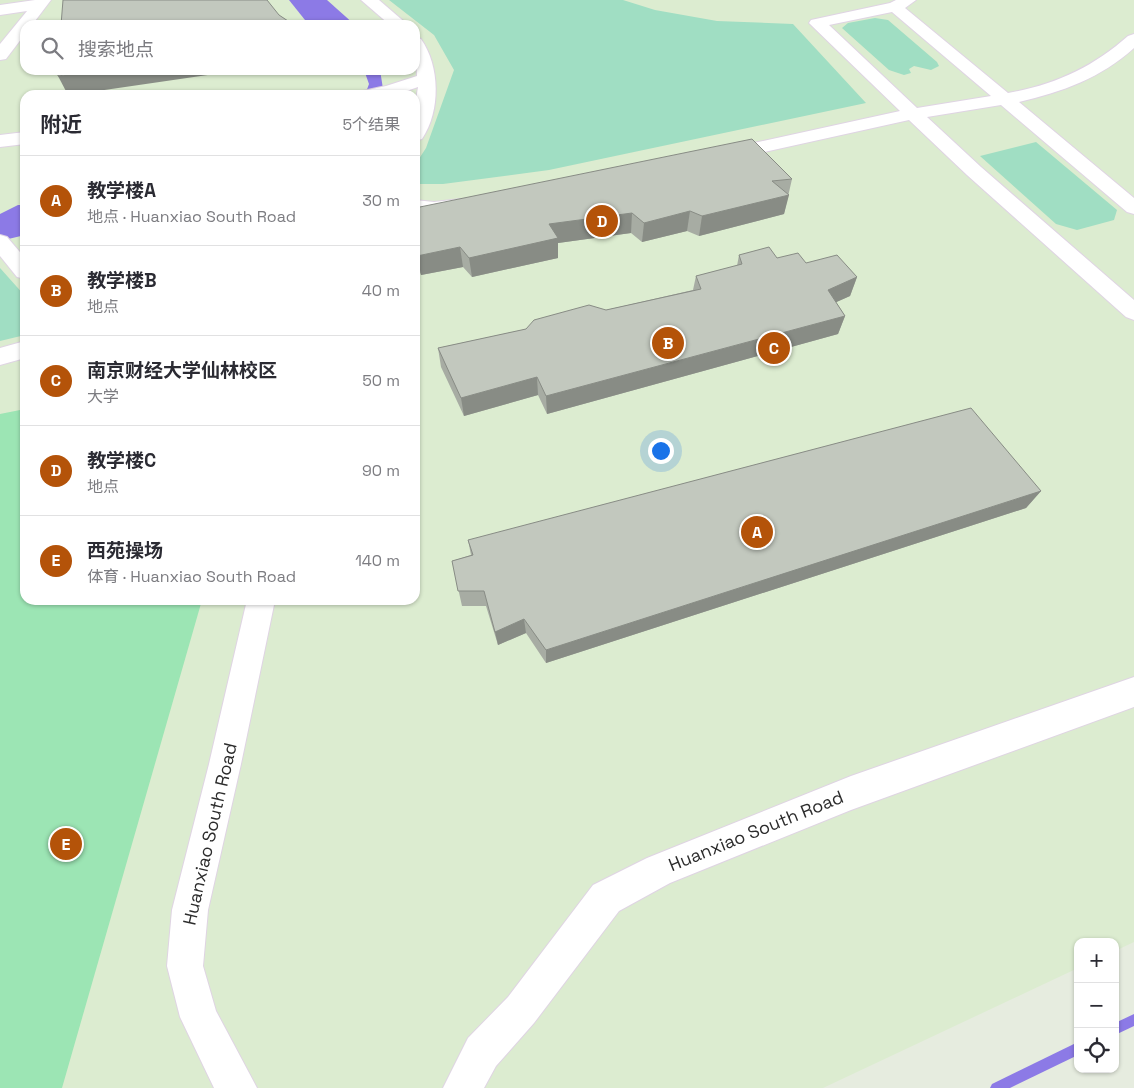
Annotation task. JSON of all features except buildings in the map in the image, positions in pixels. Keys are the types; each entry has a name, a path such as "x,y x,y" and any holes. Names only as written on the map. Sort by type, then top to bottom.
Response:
{"street":[{"path":"369,0 394,20"},
{"path":"0,10 41,2"},
{"path":"27,20 41,2"},
{"path":"1134,208 1003,98 902,3 817,23 974,171 1134,312"},
{"path":"0,55 20,29"},
{"path":"710,158 914,114 1052,88 1083,75 1110,58 1134,39"},
{"path":"420,50 427,78 424,116 420,124"},
{"path":"393,90 427,78"},
{"path":"0,141 20,139"},
{"path":"420,207 434,208 478,203"},
{"path":"2,244 20,266"},
{"path":"0,357 20,351"},
{"name":"Huanxiao South Road","path":"237,1088 232,1082 199,1017 185,966 190,910 238,708 259,605"},
{"name":"Huanxiao South Road","path":"462,1088 482,1052 521,1010 606,898 659,870 851,793 1134,692"}],"shaded area":[{"path":"0,0 1134,0 1134,942 1119,949 1119,938 1074,938 1074,970 823,1088 0,1088"},
{"path":"289,0 327,0 349,20 305,20"},
{"path":"366,75 381,75 383,90 367,90 369,84"},
{"path":"20,205 20,236 0,241 0,214"}],"green space":[{"path":"389,0 623,0 655,10 717,21 793,24 866,103 549,170 443,184 420,184 420,157 426,148 454,70 434,35 420,24 420,20 415,20"},
{"path":"875,18 888,20 937,62 939,66 931,70 914,66 909,69 911,73 904,75 889,70 842,28 848,23"},
{"path":"1036,142 1117,210 1114,220 1077,230 1056,224 980,156"},
{"path":"0,268 20,290 20,336 0,341"},
{"path":"20,410 20,605 201,605 62,1088 0,1088 0,414"}],"waterway":[{"path":"1117,1028 1134,1020"},
{"path":"996,1088 1074,1050"}],"place":[{"name":"教学楼C","path":"602,221"},
{"name":"教学楼B","path":"668,343"},
{"name":"南京财经大学仙林校区","path":"774,348"},
{"name":"教学楼A","path":"757,532"},
{"name":"西苑操场","path":"66,844"}]}
